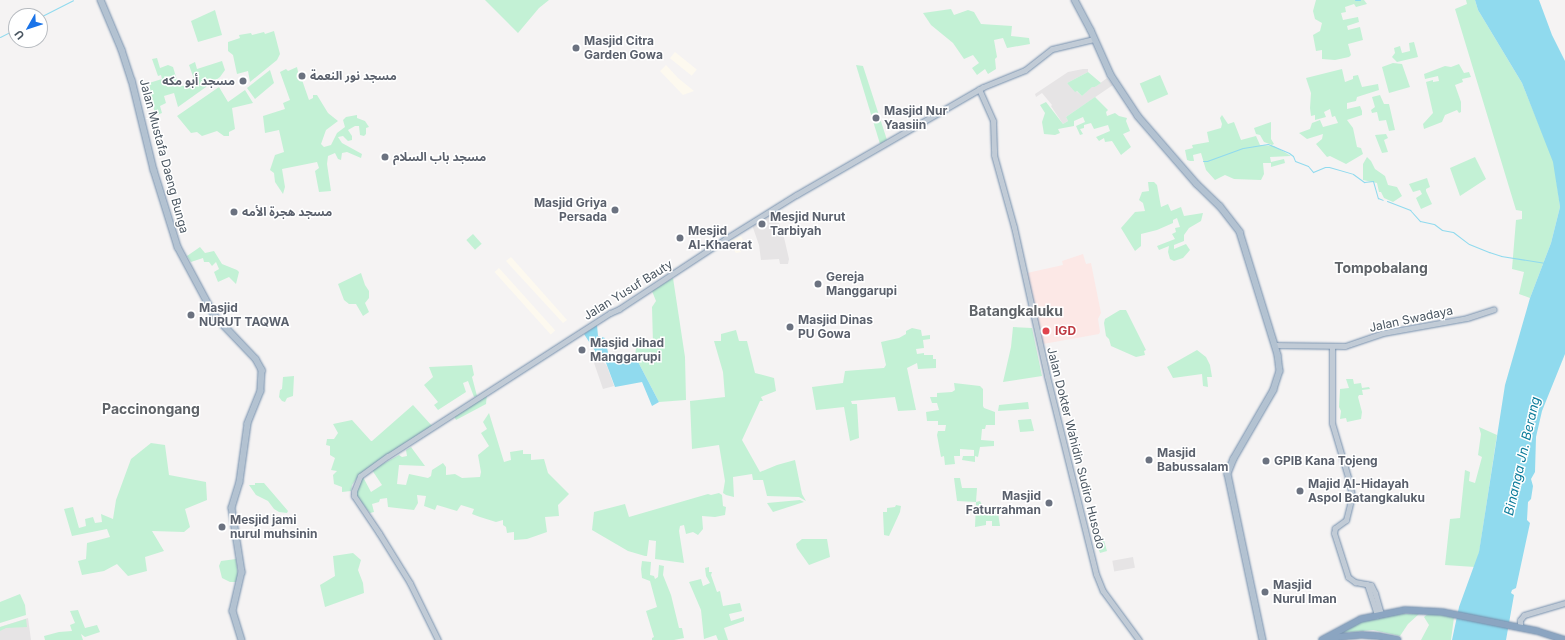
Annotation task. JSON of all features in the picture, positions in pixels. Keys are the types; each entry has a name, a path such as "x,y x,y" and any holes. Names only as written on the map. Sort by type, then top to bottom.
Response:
{"highway":[{"path":"1324,639 1355,621 1379,614 1405,610 1436,611 1453,614 1519,627 1549,634 1565,640"},
{"path":"1324,639 1363,635 1397,640"}],"main road":[{"name":"Jalan Mustafa Daeng Bunga","path":"101,0 116,34 132,80 154,170 178,247 215,316 260,363 263,374 261,391 248,424 240,482 232,508 242,572 233,611 242,640"},
{"path":"1075,0 1111,75 1138,116 1197,184 1220,206 1240,232 1275,345 1280,366 1275,387 1234,459 1228,474 1263,640"}],"street":[{"path":"979,88 1025,70 1056,47 1094,39"},
{"name":"Jalan Yusuf Bauty","path":"438,640 415,593 354,494 360,476 725,239 796,195 979,88"},
{"name":"Jalan Dokter Wahidin Sudiro Husodo","path":"979,88 993,121 994,155 1015,233 1047,376 1096,574 1103,591 1139,640"},
{"name":"Jalan Swadaya","path":"1275,345 1302,344 1332,347 1350,345 1389,332 1467,318 1494,309"},
{"path":"1332,347 1332,423 1352,496 1346,520 1335,528 1334,533 1348,577 1355,582 1367,584 1379,614"},
{"path":"1519,627 1520,620 1524,615 1565,603"}],"shaded area":[{"path":"675,52 697,70 692,76 670,58"},
{"path":"666,65 678,78 694,91 683,95 660,71"},
{"path":"1088,69 1088,72 1067,83 1082,96 1092,86 1095,87 1107,78 1113,85 1066,117 1068,121 1063,124 1051,106 1052,105 1042,93 1036,97 1035,94 1068,72"},
{"path":"774,211 783,233 789,259 788,264 780,264 779,259 761,260 759,245 752,225"},
{"path":"741,236 745,244 738,247 741,252 736,253 728,241"},
{"path":"1083,254 1086,264 1091,263 1101,313 1098,319 1100,332 1099,334 1043,344 1027,273 1063,265 1062,261"},
{"path":"511,257 567,320 563,323 506,261"},
{"path":"499,268 555,330 551,334 495,272"},
{"path":"600,358 607,366 614,386 603,389 593,360"},
{"path":"1133,557 1135,568 1114,571 1112,561"},
{"path":"28,618 31,640 0,640 0,627"}],"green space":[{"path":"485,0 549,0 539,8 518,33"},
{"path":"1316,0 1364,0 1367,4 1356,7 1354,4 1345,7 1346,12 1341,13 1343,20 1358,17 1359,22 1347,26 1348,30 1360,27 1363,40 1348,44 1351,55 1349,57 1335,60 1322,59 1322,50 1316,51 1313,35 1320,31 1322,23 1315,19 1313,11"},
{"path":"1466,0 1475,0 1478,10 1522,83 1554,162 1560,207 1551,243 1530,298 1519,294 1524,272 1512,269 1516,220 1522,219 1522,211 1516,210 1455,9 1467,4"},
{"path":"951,9 954,15 968,10 974,12 981,24 1012,26 1011,36 1029,38 1030,44 1007,48 1003,38 994,40 997,57 995,59 996,69 988,74 985,69 977,75 972,68 979,63 973,55 964,59 953,43 931,25 923,13"},
{"path":"215,10 222,35 198,42 191,21"},
{"path":"274,31 280,54 277,60 250,82 248,71 237,74 233,55 228,51 228,42 240,38 239,35 251,33 252,35 264,32 265,34"},
{"path":"1414,42 1418,57 1397,62 1392,57 1395,53 1394,48 1400,46 1402,53 1410,51 1409,43"},
{"path":"157,58 160,68 168,65 173,67 179,87 195,82 189,65 195,62 197,69 222,61 225,70 220,77 178,107 174,93 164,96 166,103 160,106 162,113 155,115 149,83 162,79 161,75 158,76 152,59"},
{"path":"1393,63 1402,64 1410,87 1389,93 1382,67"},
{"path":"1459,64 1464,73 1469,72 1471,77 1462,79 1463,82 1455,85 1461,102 1461,112 1459,113 1457,110 1445,115 1442,122 1424,129 1423,124 1433,113 1426,82 1433,80 1433,82 1439,81 1438,76 1425,79 1424,74 1445,66 1451,67"},
{"path":"856,65 863,66 887,140 880,144"},
{"path":"297,67 300,81 302,80 309,100 313,98 313,95 317,95 328,113 338,121 326,130 321,144 324,147 331,145 337,133 345,127 343,120 346,117 357,115 357,118 365,121 369,127 366,128 366,134 364,136 360,135 359,126 355,126 348,130 352,136 352,140 348,141 343,136 338,137 342,143 362,154 361,158 347,152 342,153 341,160 338,159 335,153 328,156 327,164 331,191 319,192 315,171 319,168 317,162 282,169 285,187 283,194 275,182 274,173 270,170 275,155 284,152 279,130 265,133 263,116 285,109 283,103 290,100 280,72 286,69 288,71"},
{"path":"1342,69 1345,82 1353,79 1353,76 1358,75 1362,87 1378,84 1379,90 1357,97 1356,101 1347,103 1347,109 1360,106 1362,111 1362,115 1347,120 1353,128 1357,147 1361,148 1363,154 1346,164 1330,156 1327,157 1316,144 1322,139 1323,134 1307,139 1299,133 1310,129 1312,123 1320,120 1323,127 1338,123 1335,116 1332,117 1330,109 1324,112 1326,117 1315,120 1315,115 1311,116 1311,93 1306,78"},
{"path":"270,70 274,83 255,99 247,88"},
{"path":"1088,72 1101,83 1095,87 1092,87 1082,96 1077,91 1075,92 1067,83"},
{"path":"1160,75 1168,94 1148,103 1140,84"},
{"path":"219,87 228,102 245,90 253,103 232,108 235,129 229,132 229,136 224,136 217,131 202,136 197,132 191,133 177,116"},
{"path":"1380,95 1384,104 1389,104 1395,130 1389,131 1386,120 1379,121 1377,112 1372,113 1371,110 1375,107 1372,97"},
{"path":"1095,97 1108,110 1106,112 1107,116 1115,113 1119,116 1127,118 1126,121 1130,131 1123,134 1131,147 1121,155 1112,141 1105,142 1104,138 1099,141 1096,137 1110,131 1108,125 1094,129 1091,123 1084,125 1084,128 1080,129 1083,134 1080,135 1076,126 1085,122 1083,117 1074,121 1074,126 1058,129 1060,133 1055,135 1044,134 1042,122 1045,113 1040,105 1046,102 1063,124 1068,121 1066,117"},
{"path":"1222,115 1228,124 1234,122 1241,140 1256,136 1260,145 1274,146 1291,156 1270,157 1271,162 1284,159 1285,163 1271,167 1271,163 1263,163 1264,174 1261,180 1234,179 1225,175 1215,180 1206,170 1201,153 1193,155 1194,161 1190,161 1187,160 1185,150 1193,148 1192,145 1209,142 1207,132 1221,128 1222,124 1220,118"},
{"path":"1271,122 1271,139 1274,144 1272,145 1264,142 1260,135 1256,134 1254,128"},
{"path":"1386,134 1388,138 1384,140 1388,152 1382,153 1375,135"},
{"path":"1367,157 1375,169 1385,176 1388,185 1397,187 1402,196 1393,202 1384,198 1381,192 1379,192 1377,183 1363,180 1363,164"},
{"path":"1475,157 1486,179 1460,196 1450,168"},
{"path":"1427,178 1430,187 1426,189 1426,191 1432,204 1421,209 1416,198 1422,194 1420,190 1413,192 1409,184"},
{"path":"1148,182 1154,182 1157,185 1161,207 1168,204 1171,211 1181,207 1184,216 1203,213 1201,221 1189,228 1184,235 1184,241 1174,245 1174,249 1186,244 1190,250 1183,258 1174,261 1170,259 1168,252 1169,246 1159,250 1157,246 1175,239 1172,234 1176,232 1175,228 1180,227 1177,218 1173,220 1173,223 1157,230 1141,234 1141,246 1135,251 1121,228 1135,212 1145,211 1143,203 1139,200 1142,192 1149,191"},
{"path":"473,234 482,244 475,250 466,240"},
{"path":"200,247 205,253 214,251 222,264 239,272 236,284 229,277 218,282 214,272 219,269 216,262 212,266 209,262 204,262 203,258 191,262 187,256"},
{"path":"361,273 365,285 369,291 369,298 365,303 369,312 363,316 356,304 349,304 344,300 338,284"},
{"path":"673,278 685,357 686,400 659,402 635,356 636,348 653,344 652,307 656,301 652,291"},
{"path":"1120,310 1126,310 1146,350 1144,351 1145,355 1136,357 1111,346 1109,339 1106,336 1104,323 1105,319"},
{"path":"1013,327 1032,328 1042,376 1003,382 1011,347"},
{"path":"912,328 921,330 922,336 930,335 930,339 923,340 924,348 916,349 917,354 924,353 924,355 933,355 933,359 936,359 936,368 918,369 917,363 907,368 916,410 898,411 895,397 851,401 852,404 857,404 859,438 850,441 844,407 816,410 812,387 843,383 845,371 884,368 886,365 881,342 899,338 906,334 906,331"},
{"path":"736,330 739,341 747,341 755,373 774,378 776,391 761,397 763,401 760,401 742,440 760,472 795,460 802,494 806,501 799,497 767,496 763,480 753,480 752,474 733,477 734,497 726,495 723,493 725,481 719,445 692,449 690,401 725,397 723,372 714,341 721,341 721,334"},
{"path":"1197,350 1206,357 1210,365 1212,377 1207,377 1208,387 1203,386 1202,374 1173,378 1167,367"},
{"path":"472,365 474,375 472,377 477,396 474,397 468,381 463,383 466,392 438,410 434,405 438,402 424,385 433,377 429,367"},
{"path":"294,376 293,396 287,398 285,402 282,401 279,397 280,390 282,389 283,377"},
{"path":"1346,379 1353,379 1354,384 1361,383 1362,388 1369,387 1370,389 1362,390 1363,395 1359,395 1358,397 1362,412 1361,419 1347,422 1346,418 1340,419 1341,411 1339,407 1340,389 1349,388"},
{"path":"954,383 980,386 983,389 983,406 984,408 995,412 995,425 986,425 985,429 982,429 981,440 994,441 994,446 980,447 978,457 975,456 975,462 962,460 963,456 974,456 974,450 960,449 960,456 954,456 955,464 945,465 944,456 941,457 937,435 938,431 945,431 946,425 938,425 938,421 927,421 926,412 939,410 937,403 932,403 930,397 937,397 937,393 952,392 955,390"},
{"path":"487,394 486,404 456,420 454,416"},
{"path":"1028,402 1029,409 998,411 999,405"},
{"path":"413,405 433,427 359,475 352,485 351,491 342,492 342,487 334,484 333,475 337,471 331,470 335,458 330,455 330,446 326,445 327,439 334,439 338,433 333,424 352,420 372,441"},
{"path":"489,413 504,462 511,460 510,452 523,450 523,454 531,454 531,460 544,459 548,473 569,494 558,505 559,516 545,517 547,532 527,539 514,540 514,532 507,533 506,527 503,525 503,520 496,522 480,517 472,514 474,509 461,505 457,511 437,505 435,510 424,506 426,496 417,495 418,503 414,510 388,507 387,498 380,499 379,502 372,504 374,512 370,513 355,494 357,486 363,477 371,492 382,485 372,470 399,455 402,457 407,456 406,450 411,447 425,466 399,465 397,484 406,485 409,474 428,478 431,476 432,470 443,463 446,467 446,475 455,474 462,478 480,477 481,472 478,455 489,446 481,433 487,429 483,422"},
{"path":"1031,419 1034,431 1020,432 1018,420"},
{"path":"1479,427 1497,435 1479,553 1475,567 1445,565 1450,519 1460,518 1465,470 1470,472 1469,481 1475,483 1482,457 1478,455 1481,434"},
{"path":"151,443 165,445 169,475 206,482 207,500 185,509 190,527 184,532 152,531 164,551 145,557 147,571 128,576 117,564 104,571 82,575 78,561 86,559 87,543 110,537 107,529 72,536 64,509 73,507 79,528 86,526 85,519 93,517 95,523 102,522 101,514 113,519 116,500 131,459"},
{"path":"954,478 960,478 962,488 977,488 976,502 957,501"},
{"path":"255,483 264,483 288,511 287,513 279,512 274,509 268,501 256,495 249,485 255,485"},
{"path":"719,493 722,495 723,506 726,507 725,515 715,517 702,516 703,529 698,535 693,532 686,534 684,525 680,526 679,531 684,563 655,559 656,541 649,540 647,556 645,556 628,551 592,530 594,512 625,504 629,517 708,494 711,495"},
{"path":"800,500 804,502 773,512 767,503"},
{"path":"980,501 983,507 997,506 1000,526 992,526 992,521 986,521 986,525 975,527 976,502"},
{"path":"896,505 901,506 900,512 889,536 884,535 883,512 887,512 887,508 895,507"},
{"path":"1103,537 1107,551 1100,553 1095,540"},
{"path":"802,539 827,539 830,557 809,565 797,548 796,544"},
{"path":"353,553 361,560 358,570 363,583 364,593 325,607 320,585 335,576 333,556"},
{"path":"236,559 238,577 236,582 230,582 222,578 219,566 221,561"},
{"path":"642,561 651,562 650,575 654,576 655,579 658,577 659,565 664,566 663,575 671,595 679,628 682,628 684,638 674,640 652,640 654,637 646,611 657,607 650,581 642,578"},
{"path":"709,567 709,572 712,572 711,575 717,592 720,591 723,606 740,603 742,611 729,614 731,621 744,617 744,621 724,628 728,640 718,640 716,635 704,639 701,610 689,582 701,579 703,586 710,583 706,576 705,568"},
{"path":"20,594 25,605 26,615 0,623 0,602"},
{"path":"78,610 85,628 97,625 100,632 85,637 81,634 83,640 45,640 44,636 59,632 72,631 70,625 75,623 70,611"},
{"path":"1429,613 1454,617 1451,640 1421,640 1429,625 1424,617"},
{"path":"1419,614 1408,624 1400,636 1373,630 1341,633 1340,631 1374,616"},
{"path":"26,619 27,627 6,628 0,631 0,627"}],"water":[{"name":"Binanga Jn. Berang","path":"1475,0 1539,0 1552,35 1565,61 1565,354 1542,411 1536,437 1535,472 1531,479 1533,486 1531,499 1528,502 1527,520 1530,523 1516,588 1512,590 1511,593 1514,595 1506,640 1452,640 1459,607 1479,552 1505,385 1530,298 1551,243 1560,207 1553,162 1522,83 1478,10"},
{"path":"597,325 598,336 605,338 609,357 632,358 635,356 659,402 652,406 642,382 615,387 605,360 597,354 584,334"}],"waterway":[{"path":"48,13 73,0"},
{"path":"1355,0 1360,0"},
{"path":"0,37 8,33"},
{"path":"1203,161 1207,161 1243,148 1268,144 1289,153 1293,156 1295,161 1308,166 1313,172 1329,167 1353,174 1364,182 1373,181 1378,198 1383,200"},
{"path":"1387,201 1410,210 1420,221 1434,224 1442,230 1453,232 1469,244 1489,252 1501,256 1545,263"}],"place":[{"name":"Masjid Citra Garden Gowa","path":"576,48"},
{"name":"مسجد نور النعمة","path":"302,76"},
{"name":"مسجد أبو مكه","path":"243,81"},
{"name":"Masjid Nur Yaasiin","path":"876,118"},
{"name":"مسجد باب السلام","path":"385,157"},
{"name":"Masjid Griya Persada","path":"615,210"},
{"name":"مسجد هجرة الأمه","path":"234,212"},
{"name":"Mesjid Nurut Tarbiyah","path":"762,224"},
{"name":"Mesjid Al-Khaerat","path":"680,238"},
{"name":"Gereja Manggarupi","path":"818,284"},
{"name":"Masjid NURUT TAQWA","path":"191,315"},
{"name":"Masjid Dinas PU Gowa","path":"790,327"},
{"name":"IGD","path":"1046,331"},
{"name":"Masjid Jihad Manggarupi","path":"582,350"},
{"name":"Masjid Babussalam","path":"1149,460"},
{"name":"GPIB Kana Tojeng","path":"1266,461"},
{"name":"Majid Al-Hidayah Aspol Batangkaluku","path":"1300,491"},
{"name":"Masjid Faturrahman","path":"1049,503"},
{"name":"Mesjid jami nurul muhsinin","path":"222,527"},
{"name":"Masjid Nurul Iman","path":"1265,592"}],"district":[{"name":"Tompobalang","path":"1381,268"},
{"name":"Batangkaluku","path":"1016,311"},
{"name":"Paccinongang","path":"151,409"}]}
